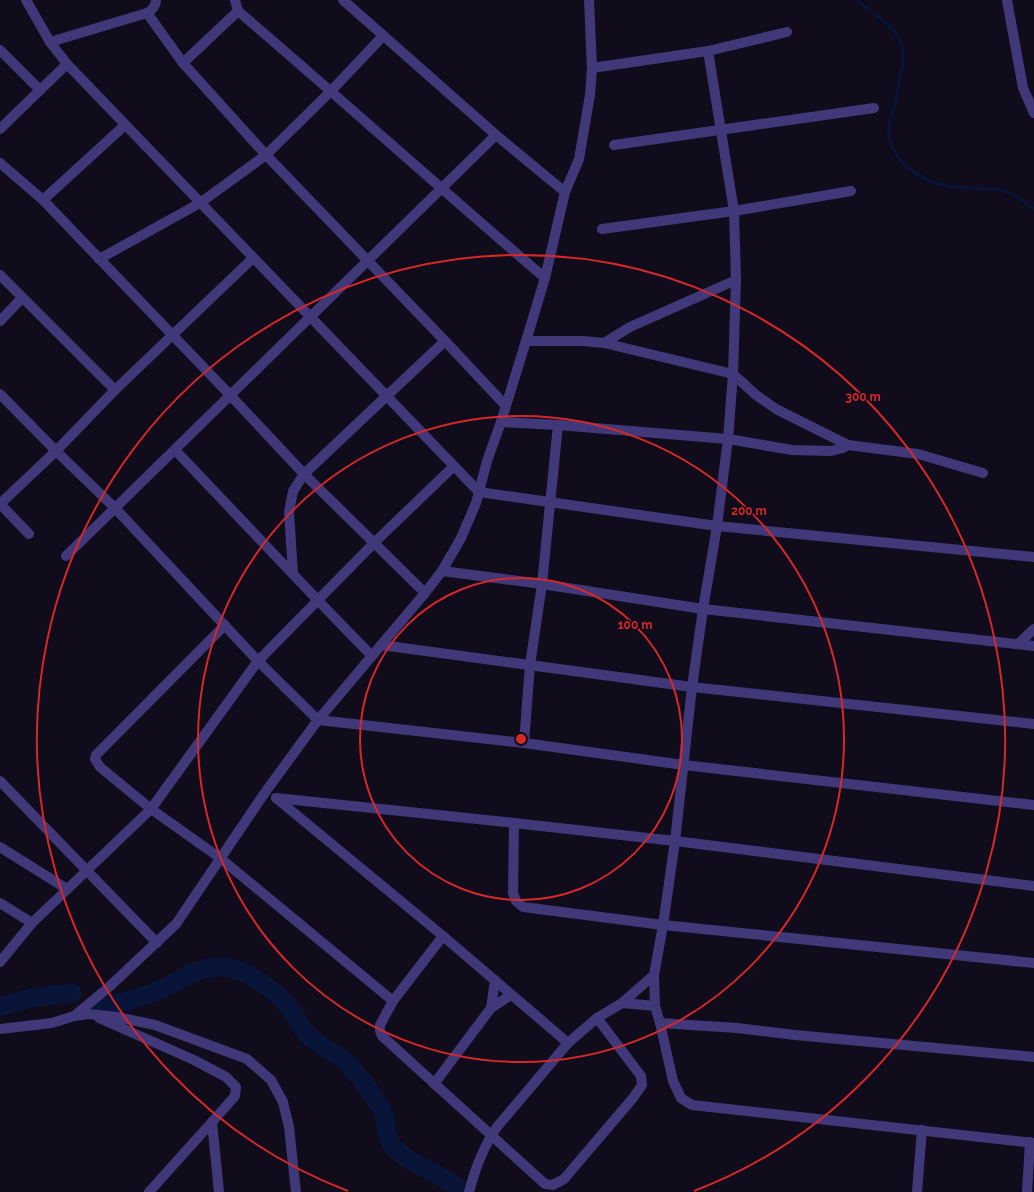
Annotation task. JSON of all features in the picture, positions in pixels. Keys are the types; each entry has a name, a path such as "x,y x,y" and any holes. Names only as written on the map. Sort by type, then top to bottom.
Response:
{"street":[{"path":"26,0 50,42 67,64 479,492 717,526 1034,557"},
{"path":"50,42 148,13 156,4 156,0"},
{"path":"235,0 238,12 545,278"},
{"path":"343,0 496,135 565,192"},
{"path":"74,1016 103,992 176,924 266,791 318,720 425,593 442,571 461,538 479,492 487,461 506,406 545,278 565,192 579,158 590,95 592,68 589,0"},
{"path":"1007,0 1023,88 1034,113"},
{"path":"183,63 238,12"},
{"path":"148,13 183,63 266,154 506,406"},
{"path":"592,68 708,51 788,32"},
{"path":"99,259 200,203 266,154 331,91 383,36"},
{"path":"0,50 40,90"},
{"path":"708,51 734,211 736,280 733,374 728,439 717,526 692,687 675,841 654,975 655,1006 673,1081 681,1098 692,1105 1032,1142 1027,1192"},
{"path":"0,129 67,64"},
{"path":"614,145 874,108"},
{"path":"43,200 125,125"},
{"path":"66,556 496,135"},
{"path":"0,163 43,200 304,474 425,593"},
{"path":"602,228 734,211 851,191"},
{"path":"29,534 0,504 56,452 115,390 253,258"},
{"path":"0,275 115,390"},
{"path":"604,343 630,327 736,280"},
{"path":"0,320 22,298"},
{"path":"293,574 289,512 294,491 304,474 445,341"},
{"path":"526,341 583,341 604,343 733,374 756,395 776,409 848,445 918,454 982,473"},
{"path":"0,394 56,452 115,508 258,661 318,720 524,743 684,765 1034,805"},
{"path":"501,422 558,425 728,439 792,450 831,451 848,445"},
{"path":"524,743 530,665 542,584 558,425"},
{"path":"175,450 372,656"},
{"path":"0,962 32,923 151,809 258,661 374,542 454,466"},
{"path":"442,571 542,584 703,609 1034,646"},
{"path":"225,625 96,755 95,759 100,767 151,809 220,858 393,1001"},
{"path":"1018,644 1034,628"},
{"path":"381,645 692,687 1034,724"},
{"path":"0,781 157,943"},
{"path":"266,791 443,936 568,1043"},
{"path":"276,798 514,822 1034,886"},
{"path":"514,822 513,893 516,901 523,907 663,925 1034,963"},
{"path":"0,848 67,888"},
{"path":"0,903 32,923"},
{"path":"443,936 393,1001 380,1025 382,1036 545,1184 553,1185 564,1179 633,1098 642,1085 641,1076 597,1018"},
{"path":"469,1192 477,1165 487,1141 568,1043 597,1018 622,1002 654,975"},
{"path":"491,1008 495,980"},
{"path":"434,1084 491,1008 511,995"},
{"path":"622,1002 655,1006"},
{"path":"90,1014 194,1060 226,1077 236,1087 235,1096 149,1192"},
{"path":"0,1029 52,1023 74,1016 90,1014 117,1017 155,1025 247,1059 271,1080 283,1102 289,1127 296,1192"},
{"path":"660,1023 736,1028 803,1036 1034,1057"},
{"path":"212,1122 219,1192"},
{"path":"917,1192 922,1130"}],"waterway":[{"path":"857,0 893,30 902,46 904,57 889,129 890,140 900,159 917,174 926,179 947,186 991,189 1009,192 1034,209"},
{"path":"99,1008 150,994 203,969 221,967 239,970 258,980 282,999 288,1005 310,1037 341,1058 356,1073 372,1093 382,1110 389,1140 393,1147 407,1158 442,1177 465,1192"},
{"path":"0,1007 30,998 72,993"}]}
